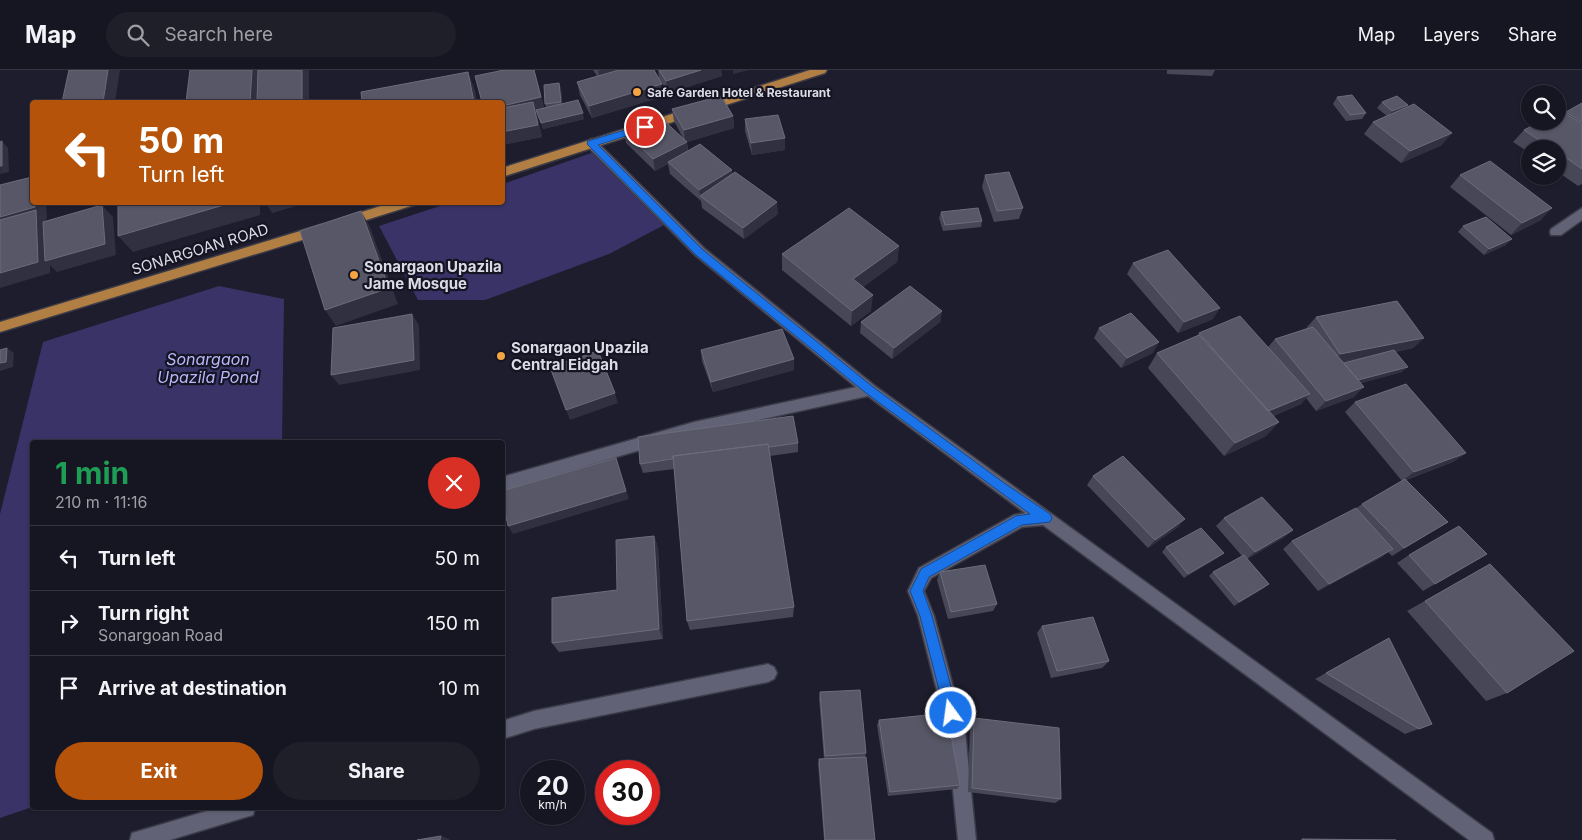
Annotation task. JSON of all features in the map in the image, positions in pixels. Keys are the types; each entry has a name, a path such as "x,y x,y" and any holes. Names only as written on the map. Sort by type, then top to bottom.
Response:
{"main road":[{"path":"505,172 821,70"},
{"name":"SONARGOAN ROAD","path":"0,327 400,205"}],"street":[{"path":"591,144 700,252 870,390 1000,487 1046,518 1485,840"},
{"path":"1556,232 1582,213"},
{"path":"505,483 694,428 870,390"},
{"path":"967,840 956,731 926,616 916,591 925,573 994,534 1020,520 1046,518"},
{"path":"505,729 534,720 768,673"},
{"path":"139,840 239,810"}],"water":[{"path":"597,151 638,197 666,224 609,254 485,300 418,300 379,226 443,205 505,205 505,183"},
{"name":"Sonargaon Upazila Pond","path":"219,286 284,299 282,440 30,440 30,808 0,818 0,514 43,342"}],"building":[{"path":"69,70 108,70 103,100 62,100"},
{"path":"190,70 252,70 250,100 186,100"},
{"path":"258,70 302,70 302,100 257,100"},
{"path":"504,70 534,70 541,97 505,105 505,100 481,100 475,76"},
{"path":"619,70 654,70 662,84 589,106 577,82"},
{"path":"659,70 701,70 666,81"},
{"path":"468,72 474,100 362,100 361,92"},
{"path":"559,83 561,102 545,104 544,85"},
{"path":"1352,95 1366,113 1350,115 1337,97"},
{"path":"721,96 733,116 684,130 672,109"},
{"path":"1397,96 1408,105 1392,111 1382,102"},
{"path":"578,100 583,113 541,123 536,110"},
{"path":"533,102 538,125 505,131 505,107"},
{"path":"1582,103 1582,122 1566,112"},
{"path":"1414,104 1452,133 1410,151 1373,122"},
{"path":"657,114 687,142 653,159 624,131"},
{"path":"1566,114 1582,124 1582,169 1566,158 1566,140 1539,140 1524,130 1566,130"},
{"path":"778,115 785,138 751,143 745,119"},
{"path":"2,141 2,166 0,166 0,142"},
{"path":"700,144 732,170 699,190 668,162"},
{"path":"1490,161 1552,208 1522,223 1460,175"},
{"path":"735,172 777,202 743,228 700,196"},
{"path":"1009,172 1023,208 997,211 985,175"},
{"path":"30,178 30,205 35,205 35,207 0,217 0,185"},
{"path":"102,205 105,244 45,261 43,222"},
{"path":"118,205 224,205 118,236"},
{"path":"849,208 899,246 853,279 873,295 852,311 782,254"},
{"path":"978,208 982,221 945,225 941,212"},
{"path":"36,210 38,262 0,273 0,220"},
{"name":"Sonargaon Upazila Jame Mosque","path":"361,211 389,288 325,310 300,231"},
{"path":"1486,217 1512,239 1489,249 1463,226"},
{"path":"1168,250 1220,308 1184,322 1133,263"},
{"path":"910,286 942,311 894,348 861,322"},
{"path":"1397,301 1424,338 1340,354 1316,317"},
{"path":"1131,313 1159,342 1127,358 1099,328"},
{"path":"412,314 414,360 331,375 333,328"},
{"path":"1240,316 1310,394 1268,411 1199,333"},
{"path":"1313,327 1364,387 1326,401 1275,339"},
{"path":"782,329 794,359 711,382 701,350"},
{"path":"1199,335 1279,422 1235,443 1157,353"},
{"path":"7,348 6,362 0,363 0,350"},
{"path":"1394,350 1408,367 1358,380 1344,363"},
{"path":"598,351 615,393 566,410 550,367"},
{"path":"1406,384 1466,453 1414,472 1355,402"},
{"path":"793,416 798,443 769,447 768,444 673,456 673,459 640,464 638,437"},
{"path":"768,444 794,607 687,621 673,456"},
{"path":"1123,456 1185,519 1155,540 1093,476"},
{"path":"616,458 626,491 508,526 505,512 505,490"},
{"path":"1405,479 1448,522 1404,548 1362,504"},
{"path":"1262,497 1293,530 1255,552 1224,518"},
{"path":"1356,508 1393,549 1329,584 1292,541"},
{"path":"1459,526 1487,554 1435,584 1409,555"},
{"path":"1201,528 1224,553 1188,574 1166,547"},
{"path":"654,536 659,629 552,643 552,598 617,590 616,540"},
{"path":"1244,555 1269,584 1239,602 1213,572"},
{"path":"1490,564 1574,651 1507,693 1425,601"},
{"path":"985,565 997,604 951,612 940,572"},
{"path":"1093,617 1109,661 1057,671 1042,626"},
{"path":"1389,638 1432,724 1419,729 1326,673"},
{"path":"860,690 866,753 825,756 820,692"},
{"path":"947,713 960,785 890,792 879,720"},
{"path":"974,718 1059,728 1061,799 972,788"},
{"path":"866,757 875,840 825,840 819,759"},
{"path":"441,836 440,840 417,840"},
{"path":"1302,839 1396,840 1302,840"}],"place":[{"name":"Safe Garden Hotel & Restaurant","path":"637,92"},
{"name":"Sonargaon Upazila Jame Mosque","path":"354,275"},
{"name":"Sonargaon Upazila Central Eidgah","path":"501,356"}],"route":[{"path":"645,127 591,144 700,252 870,390 1000,487 1046,518 1020,520 925,573 916,591 926,616 951,713"}]}
